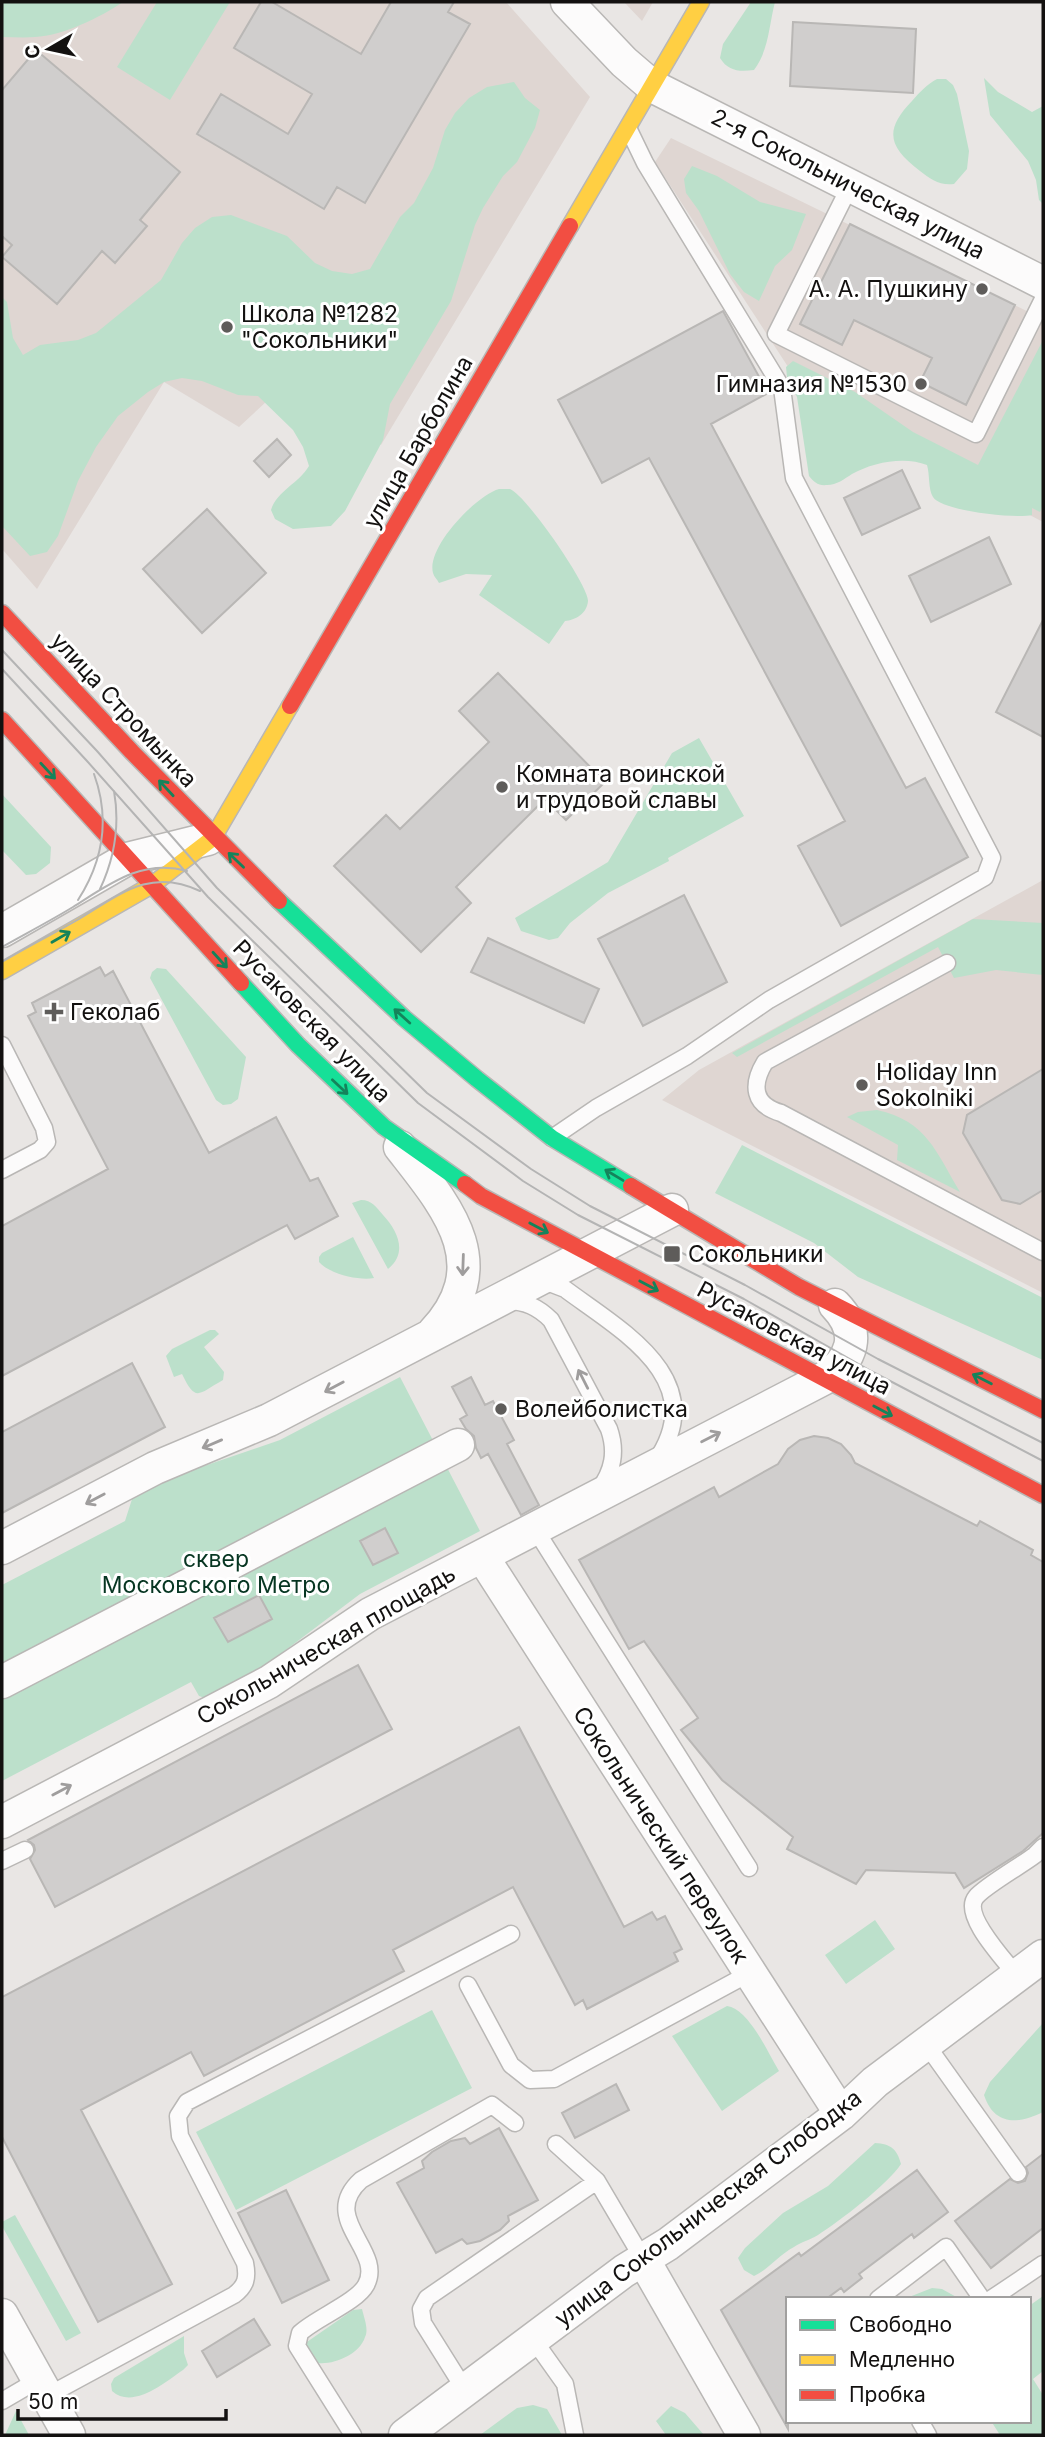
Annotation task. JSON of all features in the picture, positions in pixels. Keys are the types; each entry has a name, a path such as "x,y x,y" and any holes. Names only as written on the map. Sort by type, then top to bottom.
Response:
{"main road":[{"name":"улица Барболина","path":"2,971 152,885 213,838 701,2"},
{"name":"улица Стромынка","path":"2,613 213,838"},
{"path":"2,720 152,885"},
{"name":"Русаковская улица","path":"213,838 355,974 453,1061 552,1138 799,1287 1043,1410"},
{"name":"Русаковская улица","path":"152,885 299,1045 384,1127 481,1196 1043,1495"}],"street":[{"name":"2-я Сокольническая улица","path":"567,2 624,62 652,86 1043,283"},
{"path":"2,931 127,859 213,838"},
{"path":"384,1127 446,1208 461,1241 464,1264 457,1299 446,1320 430,1337"},
{"path":"2,1548 155,1468 270,1420 672,1210"},
{"name":"Сокольническая площадь","path":"2,1822 269,1682 370,1614 823,1379 843,1364 851,1345 848,1324 835,1305"},
{"path":"2,1682 458,1444"},
{"name":"Сокольнический переулок","path":"482,1556 841,2114"},
{"name":"улица Сокольническая Слободка","path":"405,2435 624,2271 668,2244 841,2114 874,2082 1043,1956"},
{"path":"643,2259 744,2435"},
{"path":"2,2315 69,2435"}],"lane":[{"path":"552,1138 596,1108 687,1056 769,1000 985,877 992,858 794,478 782,388 645,163 627,128"},
{"path":"850,186 776,334 976,434 1043,299"},
{"path":"947,963 765,1062 756,1075 757,1096 767,1109 781,1113 1043,1252"},
{"path":"2,1045 44,1128 47,1142 40,1150 2,1170"},
{"path":"526,1287 538,1283 565,1289 643,1348 658,1365 668,1385 671,1429 663,1450 651,1468"},
{"path":"491,1305 519,1301 537,1308 551,1320 609,1429 614,1442 614,1460 608,1478 598,1493 583,1504"},
{"path":"535,1528 749,1868"},
{"path":"1017,1976 975,1920 971,1909 975,1898 1043,1847"},
{"path":"2,1861 25,1850"},
{"path":"2,2401 43,2388 234,2295 247,2281 245,2263 180,2136 177,2116 187,2102 511,1934"},
{"path":"468,1985 511,2066 530,2081 554,2079 750,1973"},
{"path":"926,2044 1018,2173"},
{"path":"353,2435 297,2347 300,2333 356,2296 365,2288 369,2278 369,2266 349,2226 346,2212 347,2199 352,2188 361,2180 492,2105 515,2123"},
{"path":"556,2144 597,2180 643,2259"},
{"path":"465,2390 423,2323 421,2309 427,2298 597,2180"},
{"path":"881,2297 946,2247 981,2297"},
{"path":"994,2297 1043,2264"},
{"path":"533,2339 565,2384 575,2435"}],"shaded area":[{"name":"Школа №1282 \"Сокольники\"","path":"2,2 506,2 590,97 381,445 280,389 239,427 164,382 37,589 2,549"},
{"path":"624,2 653,2 642,21"},
{"name":"Гимназия №1530","path":"671,138 1043,319 1043,522 905,449 855,470 655,162"},
{"name":"Holiday Inn Sokolniki","path":"1043,880 1043,1293 662,1100 699,1070"}],"green space":[{"path":"2,2 123,2 93,19 46,36 2,37"},
{"path":"157,2 230,2 170,100 117,67"},
{"path":"751,2 775,2 768,37 754,70 734,70 720,58 723,44"},
{"path":"984,78 998,92 1032,112 1043,106 1043,204 1039,200 1036,180 1028,161 990,115"},
{"path":"937,79 946,79 957,94 969,151 967,169 954,184 940,183 924,174 901,154 894,138 897,121 903,111 923,89"},
{"path":"514,82 525,98 540,110 535,128 517,162 503,176 483,208 451,301 390,404 383,440 345,511 331,526 293,529 275,519 271,510 278,498 309,466 303,447 293,430 258,396 238,395 202,381 182,378 164,382 118,416 96,447 78,481 58,536 47,552 30,556 2,526 2,297 7,302 13,338 23,355 40,345 78,340 96,333 161,280 182,243 195,228 212,217 231,215 287,236 315,263 332,271 352,274 370,269 400,217 414,203 433,168 445,130 455,113 469,98 487,87"},
{"path":"692,166 717,176 760,202 806,214 792,250 775,266 759,301 744,292 730,274 699,211 686,193 684,179"},
{"path":"1043,340 1043,505 1040,512 1032,508 1032,515 996,515 964,510 939,502 931,494 927,465 918,462 879,464 860,470 831,485 819,484 809,476 797,397 787,377 786,367 793,361 855,392 913,432 978,465"},
{"path":"499,489 510,489 529,507 568,561 586,592 588,601 583,613 565,621 549,644 479,595 492,575 466,574 439,583 433,573 437,550 455,524 478,501"},
{"path":"699,738 744,816 668,858 669,861 608,893 570,923 558,938 549,940 521,931 515,918 608,862 672,753"},
{"path":"2,794 51,847 50,863 36,874 26,875 2,850"},
{"path":"973,919 1043,923 1043,975 996,970 954,978 938,947 737,1057 732,1053"},
{"path":"157,968 166,969 246,1057 238,1099 231,1104 223,1105 216,1100 150,978"},
{"path":"877,1110 894,1115 919,1130 936,1151 960,1192 897,1160 898,1145 847,1117 858,1112"},
{"path":"742,1145 1043,1298 1043,1360 858,1277 814,1243 715,1193"},
{"path":"361,1200 376,1207 393,1228 399,1242 398,1256 388,1269 352,1203"},
{"path":"353,1237 374,1278 345,1276 319,1262 322,1253"},
{"path":"210,1330 219,1334 204,1347 224,1372 223,1380 198,1393 191,1389 182,1374 174,1377 166,1356 172,1349"},
{"name":"сквер Московского Метро","path":"400,1377 480,1531 360,1594 262,1668 205,1698 199,1696 191,1682 2,1781 2,1585 125,1521 133,1496 163,1480 280,1440"},
{"path":"875,1920 895,1949 846,1984 825,1955"},
{"path":"727,2006 735,2009 750,2023 779,2071 722,2111 672,2036"},
{"path":"432,2010 472,2088 236,2210 196,2132"},
{"path":"1043,2023 1043,2112 1016,2120 1000,2117 988,2105 984,2095 990,2082"},
{"path":"875,2143 892,2148 901,2164 886,2182 838,2221 789,2250 759,2273 754,2276 744,2270 738,2258 745,2248 783,2213 828,2186"},
{"path":"15,2215 81,2333 66,2341 2,2226 2,2222"},
{"path":"932,2288 942,2289 956,2297 909,2297"},
{"path":"1043,2296 1043,2371 1033,2379 1043,2395 1043,2435 1000,2435 992,2423 1031,2423 1031,2305"},
{"path":"362,2309 366,2334 358,2349 339,2360 318,2363 304,2344 353,2310"},
{"path":"184,2336 184,2353 188,2365 183,2370 139,2396 120,2396 112,2391 114,2378"},
{"path":"533,2405 547,2409 562,2435 480,2435 517,2408"},
{"path":"671,2406 685,2413 704,2435 666,2435 656,2421"},
{"path":"16,2411 29,2435 5,2435"}],"building":[{"path":"261,2 272,2 361,54 391,2 454,2 448,12 470,24 365,203 337,187 324,209 197,134 221,94 288,134 312,94 234,48"},
{"path":"793,22 916,29 913,93 790,86"},
{"path":"36,50 180,172 140,220 147,226 115,263 102,251 57,304 2,257 12,245 2,236 2,90"},
{"path":"850,224 1015,305 966,405 920,382 932,358 854,320 842,345 800,324"},
{"path":"723,311 768,393 711,424 906,788 925,778 968,857 841,926 798,846 845,821 649,458 602,483 558,400"},
{"path":"277,439 291,455 269,477 254,461"},
{"path":"902,470 920,508 862,535 844,498"},
{"path":"207,509 266,573 202,633 143,569"},
{"path":"989,537 1011,584 931,622 909,576"},
{"path":"1043,620 1043,737 996,712"},
{"path":"498,673 605,782 566,820 545,799 456,887 471,903 421,952 334,866 386,815 400,829 489,742 459,711"},
{"path":"684,895 727,982 643,1026 598,939"},
{"path":"488,938 599,989 584,1023 471,972"},
{"path":"100,967 105,976 113,971 209,1153 276,1117 310,1181 318,1178 338,1216 295,1239 287,1225 2,1376 2,1226 108,1169 28,1016 36,1012 32,1003"},
{"path":"1043,1069 1043,1190 1020,1204 1002,1200 963,1133 967,1115"},
{"path":"132,1363 165,1427 2,1513 2,1432"},
{"path":"471,1377 485,1405 493,1401 514,1440 507,1444 539,1505 521,1515 488,1454 481,1458 474,1436 460,1419 467,1415 452,1387"},
{"path":"814,1436 841,1444 855,1463 977,1526 980,1521 1033,1550 1031,1555 1043,1562 1043,1833 1023,1851 964,1888 955,1873 866,1870 856,1884 787,1849 793,1837 722,1780 681,1730 698,1718 644,1641 629,1649 579,1560 714,1487 719,1497 778,1464 788,1449 800,1440"},
{"path":"385,1528 398,1553 373,1565 360,1541"},
{"path":"259,1595 272,1619 228,1642 214,1618"},
{"path":"358,1665 392,1729 55,1907 30,1859 35,1850 28,1840"},
{"path":"519,1727 624,1927 652,1912 657,1920 665,1916 682,1949 674,1953 678,1961 587,2009 583,2000 575,2005 513,1887 393,1950 404,1971 204,2076 191,2052 81,2110 172,2284 98,2322 2,2137 2,1997"},
{"path":"616,2084 629,2110 575,2138 562,2113"},
{"path":"499,2128 538,2200 508,2216 509,2221 500,2230 480,2241 467,2244 462,2239 436,2253 397,2183 424,2168 422,2161 451,2141 465,2138 470,2144"},
{"path":"1043,2154 1043,2228 991,2268 955,2221 1010,2179 1018,2183 1025,2181 1028,2173 1026,2167"},
{"path":"917,2170 948,2212 914,2238 912,2234 859,2274 862,2278 844,2292 841,2288 829,2297 786,2297 788,2429 721,2310 799,2253 801,2256"},
{"path":"286,2190 329,2280 282,2303 238,2213"},
{"path":"254,2319 270,2345 217,2377 202,2351"}],"tram line":[{"path":"2,650 97,751 217,888 427,1093 531,1169 590,1206 1043,1443"},
{"path":"2,669 208,897 418,1103 523,1181 578,1215 744,1299 871,1371 1043,1461"},
{"path":"78,900 93,870 101,839 102,807 94,774"},
{"path":"100,889 115,841 114,791"},
{"path":"2,947 126,876 155,868 187,871"},
{"path":"2,962 136,887 166,882 182,884 200,891"}],"traffic: fast":[{"path":"279,901 404,1018 477,1079 552,1138 631,1186"},
{"path":"241,983 298,1045 384,1127 465,1184"}],"traffic: slow":[{"path":"570,226 701,2"},
{"path":"2,971 152,885 213,838 290,706"}],"traffic: jam":[{"path":"290,706 570,226"},
{"path":"2,613 132,752 279,901"},
{"path":"2,720 241,983"},
{"path":"465,1184 481,1196 1043,1495"},
{"path":"631,1186 799,1287 1043,1410"}],"place":[{"name":"А. А. Пушкину","path":"982,289"},
{"name":"Школа №1282 \"Сокольники\"","path":"227,327"},
{"name":"Гимназия №1530","path":"921,384"},
{"name":"Комната воинской и трудовой славы","path":"502,787"},
{"name":"Геколаб","path":"54,1012"},
{"name":"Holiday Inn Sokolniki","path":"862,1085"},
{"name":"Сокольники","path":"672,1254"},
{"name":"Волейболистка","path":"501,1409"}]}
